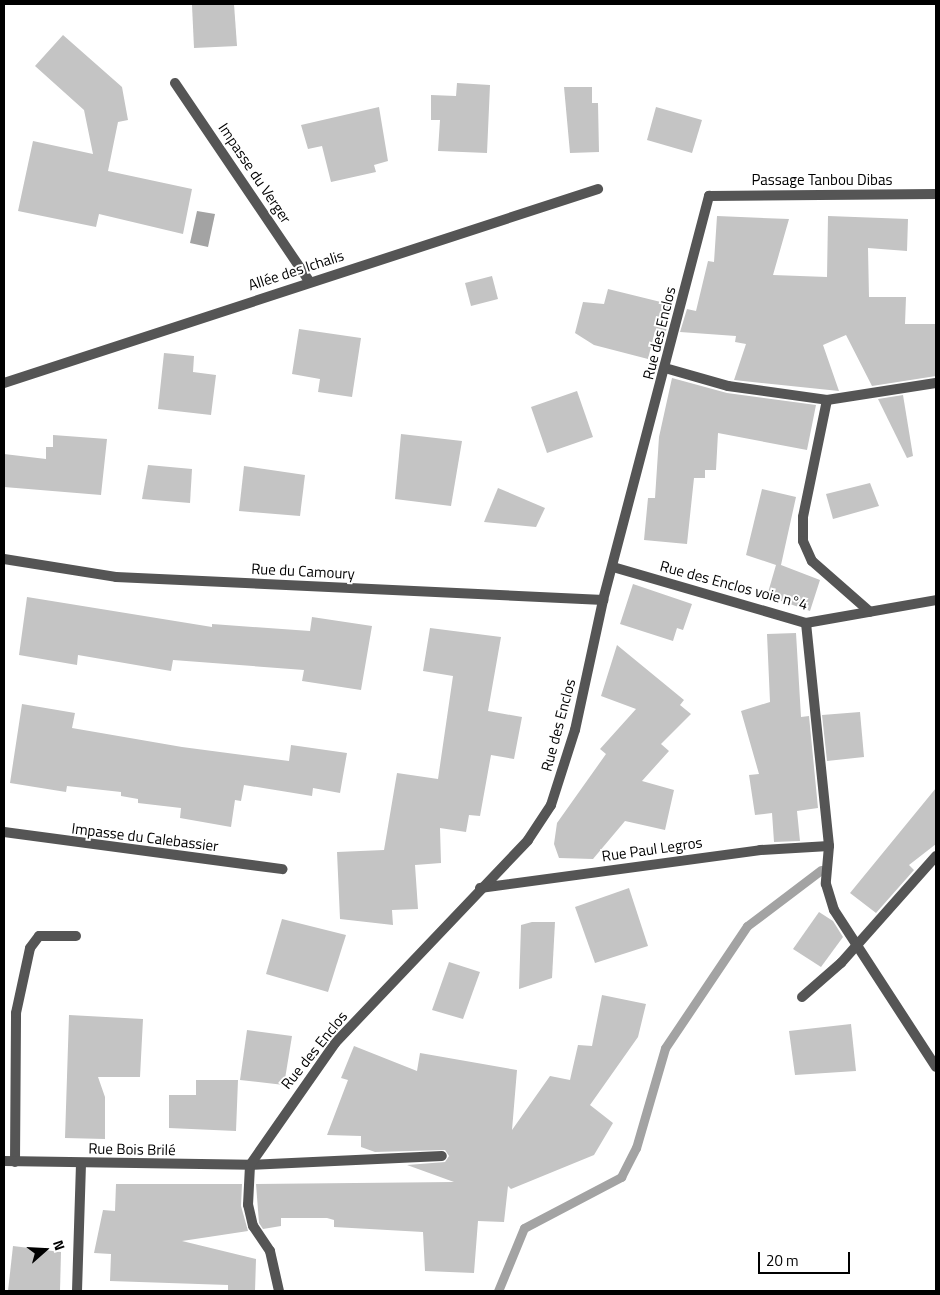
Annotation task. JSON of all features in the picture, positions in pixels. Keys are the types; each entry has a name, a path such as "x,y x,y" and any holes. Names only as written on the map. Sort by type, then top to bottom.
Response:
{"street":[{"name":"Impasse du Verger","path":"175,83 309,281"},
{"name":"Allée des Ichalis","path":"4,383 309,281 598,189"},
{"name":"Passage Tanbou Dibas","path":"708,196 936,194"},
{"name":"Rue des Enclos","path":"250,1165 335,1043 480,888 528,840 551,805 575,730 603,600 666,368 708,196"},
{"path":"666,368 728,386 827,400 936,383"},
{"path":"827,400 803,517 803,541 812,561 870,612"},
{"name":"Rue du Camoury","path":"4,559 116,577 603,600"},
{"name":"Rue des Enclos voie n°4","path":"613,567 806,623 936,600"},
{"path":"806,623 830,846 826,884 834,910 859,943 934,1062"},
{"name":"Impasse du Calebassier","path":"4,832 283,869"},
{"name":"Rue Paul Legros","path":"480,888 750,852 830,846"},
{"path":"802,997 859,943 936,856"},
{"path":"15,1162 16,1013 30,948 40,936 76,936"},
{"name":"Rue Bois Brilé","path":"4,1161 250,1165 442,1156"},
{"path":"77,1291 81,1163"},
{"path":"250,1165 250,1212 253,1226 270,1252 279,1291"}],"shaded area":[{"path":"197,211 215,214 208,247 190,243"}],"building":[{"path":"234,4 237,46 194,48 192,5"},
{"path":"63,35 122,87 128,120 118,122 108,171 192,189 183,234 99,214 96,227 18,211 33,141 93,154 84,110 35,66"},
{"path":"457,83 490,85 487,153 438,151 440,120 431,120 431,95 456,96"},
{"path":"564,87 592,87 592,103 598,103 599,152 570,153"},
{"path":"379,107 388,161 374,165 376,172 331,182 322,146 308,149 301,125"},
{"path":"656,107 702,120 692,153 647,140"},
{"path":"717,216 789,219 773,275 827,277 828,216 908,219 907,251 868,248 869,297 906,297 905,324 936,324 936,376 872,386 846,335 823,345 839,391 734,380 746,344 735,342 736,336 680,332 687,309 696,311 708,261 714,262"},
{"path":"492,276 498,299 471,306 465,283"},
{"path":"608,289 673,305 666,331 655,331 648,359 594,345 575,333 583,302 604,304"},
{"path":"299,329 361,338 352,397 318,392 320,379 292,374"},
{"path":"164,353 194,356 193,372 216,375 211,415 158,409"},
{"path":"672,378 727,393 816,405 807,450 718,433 716,470 705,470 705,478 694,478 687,544 644,540 648,498 655,498 659,437"},
{"path":"577,391 593,437 547,453 531,407"},
{"path":"903,395 913,456 907,458 878,399"},
{"path":"401,434 462,441 451,506 395,499"},
{"path":"53,435 107,439 101,495 4,487 4,454 46,459 46,447 53,447"},
{"path":"148,465 192,469 190,503 142,499"},
{"path":"244,466 305,475 300,516 239,511"},
{"path":"870,483 879,506 833,519 826,494"},
{"path":"498,488 545,508 536,527 484,522"},
{"path":"762,489 796,497 781,565 820,580 810,611 767,596 776,565 746,555"},
{"path":"633,584 692,604 683,630 677,628 673,641 620,624"},
{"path":"27,597 212,627 212,624 310,631 312,617 372,626 361,690 302,681 304,670 173,660 171,671 78,655 77,665 19,655"},
{"path":"430,628 501,637 488,711 522,717 514,759 491,755 480,816 469,815 466,832 440,828 441,863 415,865 418,909 392,910 393,925 340,919 337,852 384,850 397,773 438,779 453,676 423,671"},
{"path":"796,633 801,717 809,716 818,808 797,811 800,841 774,842 772,813 755,815 749,775 759,774 741,711 770,702 767,634"},
{"path":"617,645 684,700 680,705 691,714 661,744 669,751 642,781 674,790 665,830 625,821 593,859 559,858 554,844 557,823 606,754 600,749 636,709 601,696"},
{"path":"22,704 75,713 72,728 182,747 289,761 291,745 347,753 340,793 313,788 312,796 244,785 241,801 235,800 231,827 180,818 181,808 138,803 138,799 121,796 121,792 67,786 66,792 10,783"},
{"path":"860,712 864,757 827,761 822,715"},
{"path":"936,788 936,844 909,865 914,870 876,913 850,893"},
{"path":"629,888 648,946 595,963 575,907"},
{"path":"819,912 833,921 843,937 821,967 793,949"},
{"path":"282,919 346,935 328,992 266,974"},
{"path":"532,922 555,922 552,978 519,989 521,925"},
{"path":"449,962 480,972 463,1019 432,1010"},
{"path":"602,995 646,1004 638,1037 590,1105 613,1123 594,1155 511,1189 508,1186 504,1222 478,1221 474,1273 425,1271 423,1232 334,1227 334,1220 327,1218 281,1218 281,1226 263,1229 259,1223 256,1184 454,1182 407,1165 445,1162 449,1156 445,1150 375,1152 361,1147 361,1136 327,1135 348,1080 341,1078 354,1046 417,1071 420,1053 517,1070 512,1130 550,1076 570,1080 578,1045 592,1046"},
{"path":"69,1015 143,1019 140,1077 98,1077 105,1097 105,1139 65,1138"},
{"path":"851,1024 856,1071 795,1075 789,1031"},
{"path":"247,1030 292,1036 284,1085 240,1080"},
{"path":"196,1080 238,1080 236,1131 169,1128 169,1095 196,1095"},
{"path":"116,1184 242,1184 241,1206 248,1231 182,1241 256,1259 255,1291 228,1291 228,1285 110,1281 111,1254 94,1253 103,1210 115,1211"},
{"path":"13,1246 61,1252 60,1291 8,1291"}],"waterway":[{"path":"498,1291 524,1228 621,1177 636,1148 665,1048 747,926 821,870"}]}
